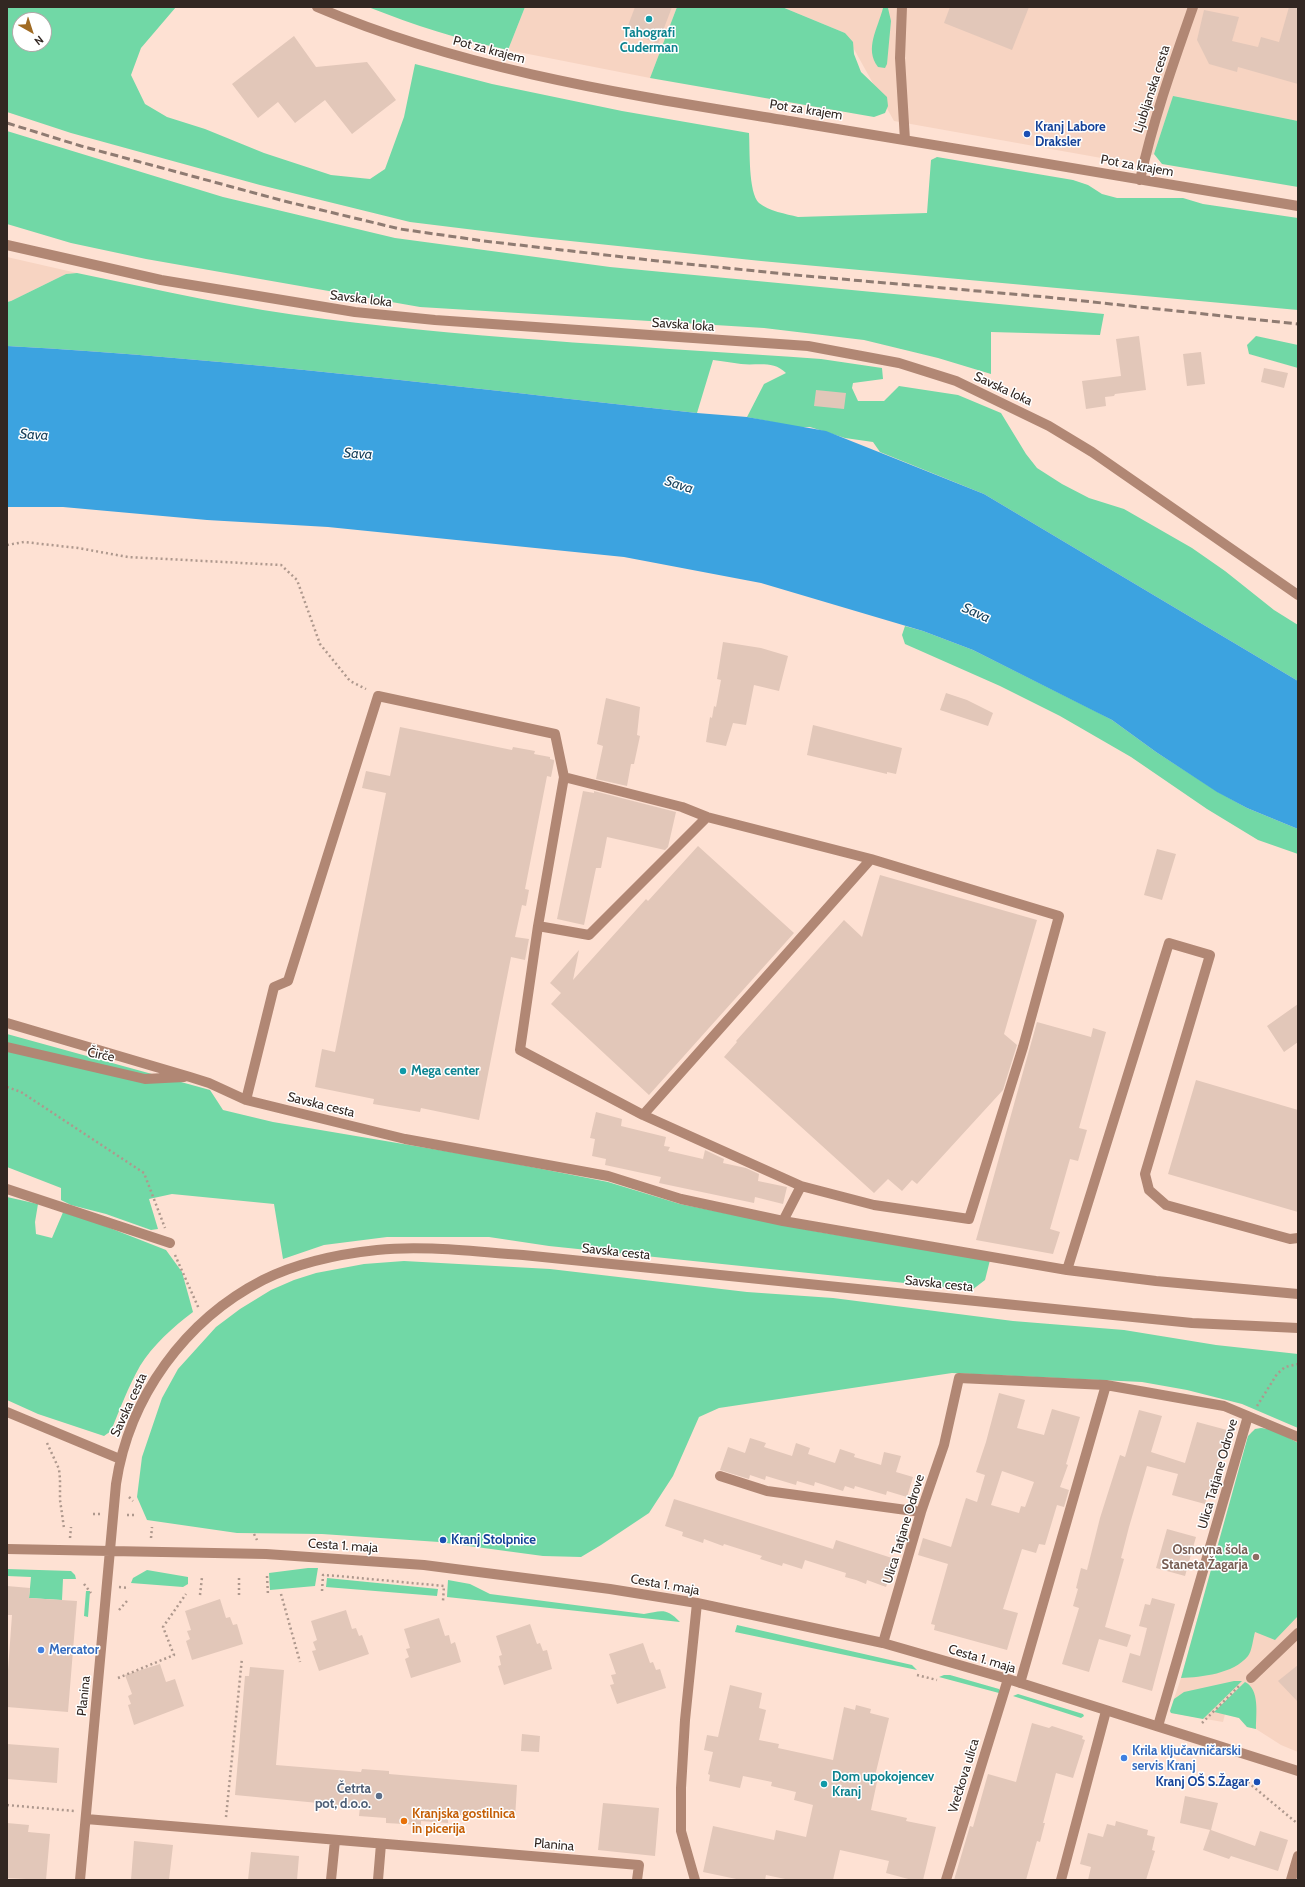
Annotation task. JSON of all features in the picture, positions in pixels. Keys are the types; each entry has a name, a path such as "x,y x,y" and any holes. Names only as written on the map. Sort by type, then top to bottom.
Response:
{"street":[{"name":"Pot za krajem","path":"317,7 403,39 496,66 548,78 1298,206"},
{"path":"902,7 900,58 905,140"},
{"name":"Ljubljanska cesta","path":"1140,180 1163,92 1193,7"},
{"name":"Savska loka","path":"7,245 161,280 356,312 435,320 808,346 899,363 956,381 1050,426 1092,452 1298,595"},
{"path":"246,1100 274,987 288,981 378,696 555,734 564,777 538,926 520,1050 643,1115 801,1186 874,1205 969,1219 1023,1047 1059,916 871,859 707,817 682,807 564,777"},
{"path":"538,926 589,935 707,817"},
{"path":"643,1115 871,859"},
{"path":"1066,1270 1169,943 1210,955 1145,1174 1149,1190 1166,1205 1290,1239 1298,1238"},
{"name":"Savska cesta","path":"7,1023 209,1083 246,1100 405,1139 608,1176 681,1199 784,1221 1066,1270 1156,1281 1298,1294"},
{"name":"Čirče","path":"7,1047 145,1079 190,1077"},
{"path":"784,1221 801,1186"},
{"path":"7,1189 170,1243"},
{"name":"Savska cesta","path":"111,1552 120,1459 136,1416 154,1379 177,1348 214,1312 235,1296 264,1280 295,1268 342,1256 378,1250 427,1249 523,1255 1192,1323 1298,1328"},
{"name":"Ulica Tatjane Odrove","path":"883,1643 921,1512 944,1444 959,1378 1106,1385 1224,1406 1248,1416 1158,1726"},
{"path":"1020,1684 1106,1385"},
{"path":"7,1412 120,1459"},
{"path":"1248,1416 1298,1437"},
{"path":"720,1476 767,1491 921,1512"},
{"name":"Cesta 1. maja","path":"7,1549 266,1554 430,1566 610,1588 697,1603 883,1643 1008,1679 1298,1771"},
{"name":"Planina","path":"80,1880 111,1552"},
{"path":"695,1880 681,1831 681,1796 685,1720 697,1603"},
{"path":"1248,1679 1298,1633"},
{"name":"Vrečkova ulica","path":"946,1880 1008,1679"},
{"path":"1061,1880 1106,1711"},
{"name":"Planina","path":"86,1815 224,1830 639,1865 637,1880"},
{"path":"331,1880 335,1840"},
{"path":"378,1880 381,1844"},
{"path":"1291,1880 1298,1856"}],"path":[{"path":"7,545 24,542 78,548 128,557 281,565 297,580 320,644 350,681 378,696"},
{"path":"7,1087 21,1092 144,1173 151,1188"},
{"path":"1248,1416 1255,1409 1277,1374 1285,1367 1298,1364"},
{"path":"37,1425 59,1469 60,1500 64,1528"},
{"path":"322,1591 323,1575 338,1576 444,1586 444,1601"},
{"path":"267,1576 268,1595"},
{"path":"200,1595 202,1577"},
{"path":"239,1578 239,1597"},
{"path":"118,1678 174,1655 163,1628 186,1594"},
{"path":"281,1594 300,1662"},
{"path":"224,1830 242,1658"},
{"path":"917,1675 937,1680"},
{"path":"1202,1723 1248,1679"},
{"path":"1244,1779 1298,1824"},
{"path":"7,1805 86,1815"}],"shaded area":[{"path":"525,7 677,7 650,78 508,50"},
{"path":"782,7 1298,7 1298,121 1173,97 1154,154 1135,164 894,121 845,33"},
{"path":"7,257 77,273 66,274 7,302"},
{"name":"Osnovna šola Staneta Žagarja","path":"1261,1428 1298,1436 1298,1752 1281,1745 1256,1729 1247,1727 1239,1718 1225,1714 1223,1722 1171,1713 1170,1711 1181,1678 1251,1432"}],"green space":[{"path":"7,7 176,7 141,48 131,75 145,104 167,117 205,129 264,153 331,175 370,179 385,169 404,117 415,64 492,84 622,111 749,133 751,180 755,198 763,206 778,212 798,217 927,213 931,160 937,157 1073,180 1088,185 1102,194 1117,198 1183,198 1203,204 1298,218 1298,310 761,261 532,237 410,222 260,185 71,133 7,112"},
{"path":"368,7 525,7 508,50 437,32"},
{"path":"677,7 782,7 845,33 853,42 854,54 861,72 887,97 888,106 885,113 874,117 650,78"},
{"path":"883,8 888,8 891,21 887,64 885,68 878,67 872,53 873,38"},
{"path":"1173,96 1298,121 1298,187 1162,164 1154,154"},
{"path":"7,131 223,197 395,238 610,267 1104,314 1100,335 991,332 991,374 938,358 864,340 764,328 420,307 146,259 71,243 7,224"},
{"path":"77,273 232,305 325,319 511,338 821,359 882,368 883,379 853,383 852,388 858,401 884,401 899,386 958,395 1001,413 1026,454 1037,468 1062,484 1089,498 1124,509 1192,548 1225,571 1274,610 1298,625 1298,681 984,494 880,452 873,442 845,438 810,427 797,427 747,417 764,384 786,373 776,366 765,364 741,364 713,360 697,413 266,366 180,358 7,346 7,302 66,274"},
{"path":"1256,336 1298,345 1298,368 1249,354 1247,345"},
{"path":"905,626 923,631 973,650 1112,720 1156,752 1218,792 1247,808 1298,829 1298,854 1258,840 1207,809 1131,757 1060,716 1000,686 905,644 902,635"},
{"path":"7,1034 210,1090 223,1110 273,1122 486,1158 608,1182 680,1204 819,1232 990,1260 985,1280 972,1290 549,1246 489,1237 387,1237 324,1245 283,1259 274,1204 172,1194 149,1199 158,1229 151,1230 106,1214 71,1205 61,1200 61,1188 7,1167"},
{"path":"7,1197 38,1204 35,1222 36,1234 52,1238 64,1210 166,1250 182,1272 193,1312 164,1337 145,1358 124,1398 111,1431 104,1436 38,1414 7,1400"},
{"path":"404,1261 550,1269 747,1292 833,1298 1013,1321 1124,1330 1216,1345 1298,1354 1298,1428 1242,1404 1187,1390 1142,1382 952,1373 719,1408 699,1417 673,1476 649,1513 581,1557 543,1556 439,1542 322,1534 237,1533 147,1520 137,1497 142,1457 162,1398 178,1369 216,1327 240,1309 271,1290 294,1280 316,1273 364,1264"},
{"name":"Osnovna šola Staneta Žagarja","path":"1261,1428 1275,1430 1298,1443 1298,1616 1275,1640 1255,1632 1248,1656 1234,1667 1226,1671 1198,1677 1181,1678 1248,1436 1255,1429"},
{"path":"318,1568 315,1586 270,1590 269,1573"},
{"path":"7,1569 71,1571 75,1575 76,1579 63,1579 62,1600 29,1598 31,1577 7,1576"},
{"path":"147,1570 188,1577 188,1584 183,1587 131,1583 133,1578"},
{"path":"327,1578 438,1589 437,1596 326,1587"},
{"path":"448,1580 470,1584 490,1594 644,1614 663,1611 671,1614 680,1622 447,1597"},
{"path":"86,1591 90,1591 88,1617 84,1616"},
{"path":"737,1625 912,1665 917,1670 735,1632"},
{"path":"950,1675 999,1689 1000,1691 999,1693 939,1677"},
{"path":"1234,1681 1242,1681 1203,1719 1171,1713 1170,1711 1174,1699 1184,1692"},
{"path":"1245,1682 1250,1685 1255,1696 1256,1729 1247,1727 1239,1718 1214,1712"},
{"path":"1018,1694 1083,1714 1084,1716 1081,1718 1013,1696"}],"water":[{"name":"Sava","path":"7,346 180,358 266,366 697,413 747,417 826,431 984,494 1298,681 1298,829 1247,808 1217,792 1156,752 1112,720 973,650 923,631 761,583 624,557 328,527 207,520 63,507 7,507"}],"building":[{"name":"Tahografi Cuderman","path":"635,7 672,7 658,44 626,31"},
{"path":"950,7 1029,7 1012,50 944,23"},
{"path":"1289,7 1298,7 1298,84 1238,67 1237,72 1209,64 1197,40 1204,10 1239,17 1232,41 1258,47 1261,37 1279,42"},
{"path":"294,36 316,67 367,62 396,100 352,134 325,100 295,123 278,102 258,118 232,84"},
{"path":"1139,336 1146,390 1115,394 1114,396 1105,397 1106,406 1086,409 1082,381 1121,376 1116,339"},
{"path":"1201,352 1205,384 1187,386 1183,354"},
{"path":"1264,368 1288,373 1284,388 1261,382"},
{"path":"816,390 846,393 844,409 814,406"},
{"path":"723,642 761,648 788,656 779,691 754,685 746,725 733,723 726,746 706,742 710,717 712,718 714,706 716,707 721,680 717,679"},
{"path":"946,693 967,700 993,713 988,726 940,710"},
{"path":"606,698 640,707 637,735 640,736 634,764 631,764 627,786 596,779 603,746 597,744"},
{"path":"813,725 902,748 896,774 887,772 887,774 807,755"},
{"path":"400,727 512,750 513,747 535,751 534,754 550,757 550,759 554,760 551,777 547,776 525,889 529,890 526,906 522,905 515,937 529,939 525,960 511,957 479,1120 421,1108 420,1112 373,1104 374,1099 315,1087 322,1049 335,1052 386,793 362,788 366,771 390,776"},
{"path":"583,791 594,793 594,791 676,812 668,847 665,850 607,837 601,868 596,868 584,925 557,919"},
{"path":"698,846 794,933 649,1095 551,1004 561,993 550,983 579,950 573,980 646,899 648,901"},
{"path":"1157,849 1176,854 1162,900 1144,895"},
{"path":"880,875 1037,920 1004,1034 1017,1045 1003,1090 917,1184 912,1180 902,1191 888,1179 874,1193 724,1057 737,1042 736,1041 844,920 862,937"},
{"path":"1298,1004 1298,1042 1284,1052 1267,1026"},
{"path":"1037,1022 1091,1037 1093,1028 1106,1032 1079,1128 1087,1130 1078,1161 1070,1159 1050,1229 1060,1232 1053,1254 976,1240"},
{"path":"1196,1080 1298,1110 1298,1212 1168,1174"},
{"path":"596,1112 622,1119 621,1126 666,1137 664,1146 670,1147 668,1151 703,1159 705,1150 724,1159 723,1163 746,1168 759,1174 758,1181 787,1187 783,1204 755,1197 754,1203 659,1183 661,1177 605,1165 606,1159 592,1156 595,1139 590,1138"},
{"path":"999,1393 1025,1400 1017,1428 1044,1435 1052,1409 1080,1417 1066,1464 1068,1465 1060,1487 1069,1490 1064,1507 1057,1505 1045,1545 1039,1544 1036,1553 1022,1549 1003,1609 1018,1613 1007,1650 934,1630 935,1625 931,1624 948,1564 918,1555 923,1538 951,1547 966,1498 977,1502 985,1475 976,1472 986,1442","holes":["1002,1471 1034,1482 1025,1507 1021,1506 1019,1513 991,1505"]},
{"path":"1139,1410 1162,1416 1151,1452 1185,1463 1197,1422 1227,1430 1205,1504 1172,1495 1178,1474 1147,1466 1129,1527 1121,1558 1124,1559 1105,1627 1131,1635 1127,1647 1099,1639 1089,1672 1062,1664 1079,1608 1073,1606 1078,1589 1076,1588 1081,1568 1087,1570 1100,1518 1120,1455 1125,1457"},
{"path":"750,1438 766,1443 764,1447 792,1456 796,1443 810,1448 808,1454 835,1463 840,1449 855,1454 854,1457 881,1465 884,1452 901,1456 896,1472 913,1477 907,1497 887,1491 886,1495 855,1486 854,1489 845,1486 843,1491 815,1482 814,1486 797,1481 796,1485 766,1476 765,1480 750,1475 749,1479 720,1470 728,1447 745,1453"},
{"path":"674,1499 833,1549 836,1540 895,1559 886,1587 867,1580 866,1584 845,1577 846,1573 805,1560 802,1569 783,1563 782,1566 760,1559 762,1556 724,1544 723,1546 704,1539 703,1543 682,1536 683,1532 665,1526"},
{"path":"1167,1529 1196,1537 1185,1576 1156,1568"},
{"name":"Mercator","path":"7,1586 30,1588 29,1598 77,1601 68,1712 7,1707 7,1684 12,1615 7,1615"},
{"path":"1152,1598 1175,1604 1152,1691 1122,1682 1130,1653 1140,1656 1147,1628 1139,1626 1145,1604 1150,1605"},
{"path":"220,1599 226,1618 230,1617 233,1625 237,1624 243,1644 192,1660 186,1641 190,1639 187,1631 191,1630 185,1611"},
{"path":"346,1610 352,1629 356,1628 359,1636 362,1635 369,1654 319,1671 312,1651 316,1650 313,1642 317,1640 311,1621"},
{"path":"439,1618 445,1636 449,1635 451,1644 455,1642 461,1662 411,1678 405,1659 409,1657 406,1649 410,1648 404,1629"},
{"path":"530,1624 537,1644 540,1643 543,1651 547,1650 552,1669 504,1685 498,1666 501,1665 499,1656 502,1655 496,1636"},
{"path":"643,1643 650,1663 653,1662 656,1670 660,1669 666,1688 617,1704 610,1685 614,1684 611,1675 616,1674 609,1654"},
{"path":"160,1664 166,1682 175,1679 184,1706 134,1725 128,1705 131,1704 128,1696 132,1694 125,1675"},
{"path":"1298,1665 1298,1702 1278,1681"},
{"path":"250,1667 284,1670 276,1765 361,1772 362,1769 389,1771 389,1774 517,1785 515,1819 448,1814 448,1823 421,1821 421,1825 386,1823 386,1818 359,1816 360,1807 235,1795 245,1676 249,1676"},
{"name":"Dom upokojencev Kranj","path":"730,1685 762,1693 759,1708 766,1710 759,1740 779,1744 778,1748 833,1760 844,1707 855,1710 856,1705 871,1709 870,1713 889,1718 875,1776 878,1777 871,1810 907,1818 906,1821 936,1827 923,1880 912,1880 886,1873 889,1861 840,1850 833,1880 790,1880 766,1875 765,1880 741,1880 703,1872 713,1826 774,1840 776,1830 806,1837 813,1805 794,1800 796,1792 771,1786 772,1782 743,1776 740,1788 709,1781 710,1775 708,1774 713,1752 704,1750 707,1735 718,1737"},
{"path":"1032,1723 1049,1728 1052,1726 1083,1736 1082,1739 1085,1740 1073,1778 1056,1773 1043,1823 1045,1823 1040,1842 1037,1841 1026,1880 954,1880 970,1826 973,1827 988,1774 1016,1782"},
{"path":"522,1734 540,1736 539,1752 521,1751"},
{"path":"7,1744 59,1748 57,1783 7,1779"},
{"path":"1185,1796 1218,1803 1211,1830 1255,1846 1260,1831 1288,1840 1278,1871 1231,1856 1229,1859 1203,1850 1210,1830 1180,1823"},
{"path":"603,1803 659,1808 655,1856 598,1850"},
{"path":"1116,1821 1148,1830 1147,1835 1155,1837 1152,1850 1155,1851 1146,1880 1088,1880 1091,1867 1080,1864 1088,1833 1103,1837 1107,1824 1115,1826"},
{"path":"7,1823 29,1825 28,1832 50,1834 46,1880 7,1878"},
{"path":"134,1841 173,1845 169,1880 131,1880"},
{"path":"251,1852 299,1856 297,1880 248,1880"}],"railway":[{"path":"7,123 81,146 284,201 400,229 484,241 658,261 795,275 1046,297 1298,324"}],"place":[{"name":"Tahografi Cuderman","path":"649,19"},
{"name":"Kranj Labore Draksler","path":"1027,134"},
{"name":"Mega center","path":"403,1071"},
{"name":"Kranj Stolpnice","path":"443,1540"},
{"name":"Osnovna šola Staneta Žagarja","path":"1256,1557"},
{"name":"Mercator","path":"41,1650"},
{"name":"Krila ključavničarski servis Kranj","path":"1124,1758"},
{"name":"Kranj OŠ S.Žagar","path":"1257,1782"},
{"name":"Dom upokojencev Kranj","path":"824,1784"},
{"name":"Četrta pot, d.o.o.","path":"379,1796"},
{"name":"Kranjska gostilnica in picerija","path":"404,1821"}]}
